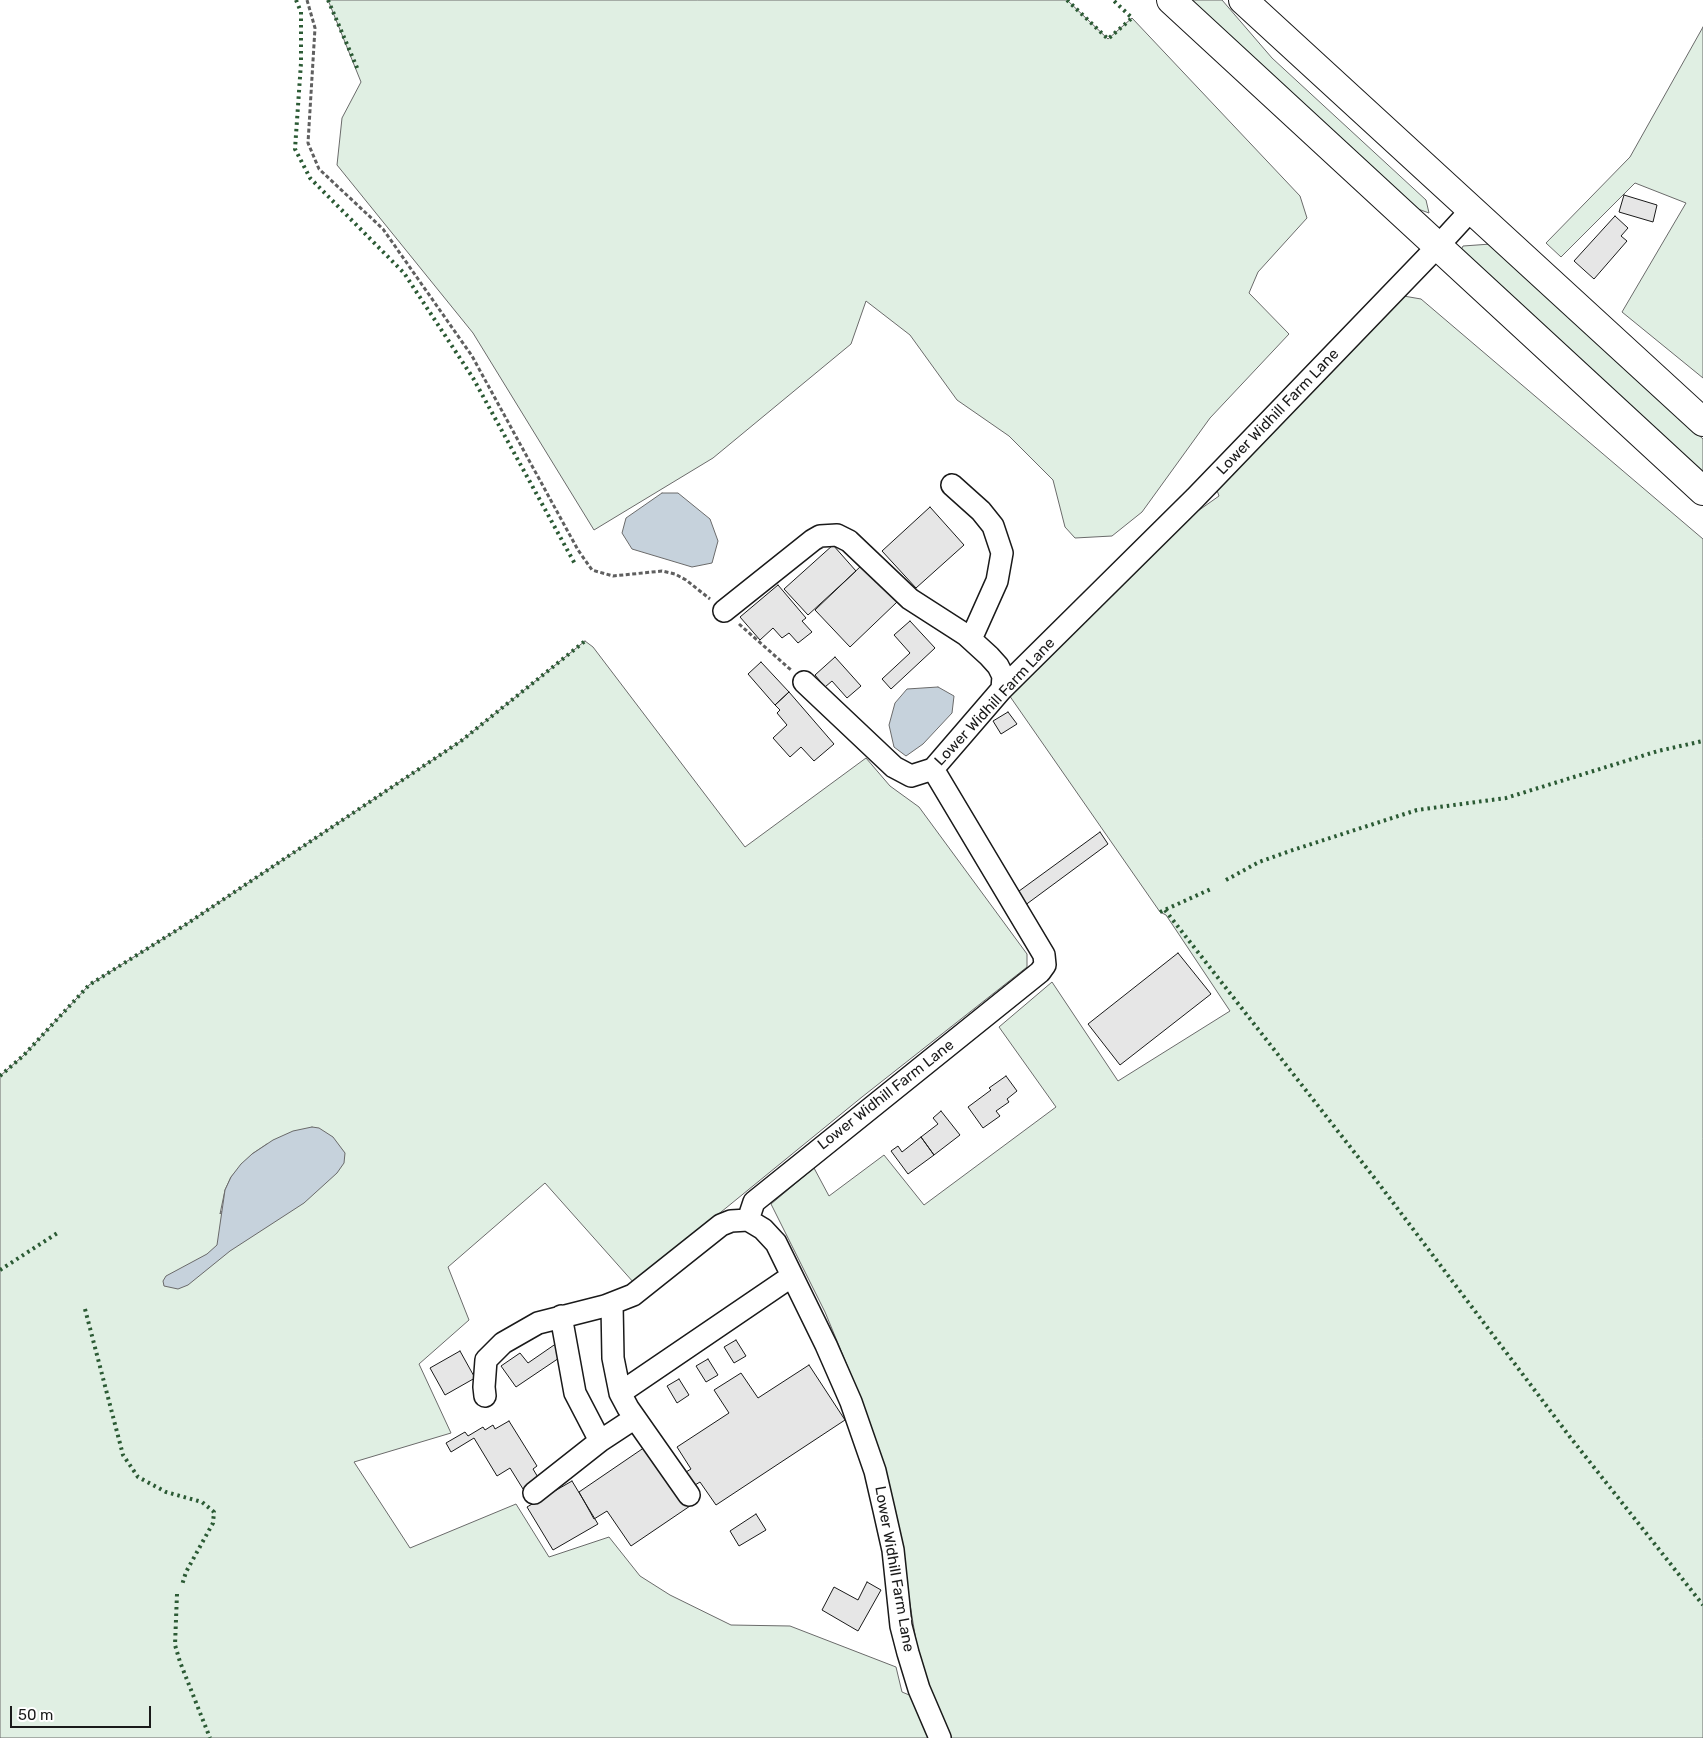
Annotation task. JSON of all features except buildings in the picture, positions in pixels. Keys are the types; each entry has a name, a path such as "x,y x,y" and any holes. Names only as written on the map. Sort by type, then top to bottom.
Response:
{"highway":[{"path":"1171,0 1703,491"},
{"path":"1243,0 1703,422"}],"lane":[{"name":"Lower Widhill Farm Lane","path":"940,1738 919,1689 901,1626 893,1550 875,1471 848,1394 776,1244 763,1229 748,1220 754,1202 860,1114 1022,988 1045,965 1044,955 1024,917 933,769 1002,689 1195,498 1471,210"},
{"path":"952,485 981,511 993,526 1002,552 997,581 971,639"},
{"path":"724,611 814,540 820,536 837,535 849,542 910,599 971,639 998,666 1003,676 1002,689"},
{"path":"804,682 894,767 911,776 933,769"},
{"path":"486,1396 484,1367 492,1352 520,1332 561,1316 612,1304 633,1295 721,1226 731,1221 748,1220"},
{"path":"620,1393 792,1276"},
{"path":"612,1304 613,1358 620,1393 688,1495"},
{"path":"561,1316 575,1393 600,1441"},
{"path":"534,1493 600,1441 635,1418"}],"path":[{"path":"307,0 315,28 308,143 318,169 383,229 472,356 578,550 592,570 600,574 612,576 662,572 675,574 686,580 724,611 804,682"}],"green space":[{"path":"328,0 1067,0 1108,39 1132,18 1300,196 1307,218 1258,272 1249,293 1289,334 1210,418 1142,512 1112,536 1075,538 1065,527 1053,480 1009,436 957,400 910,335 866,301 851,344 713,458 594,530 473,333 337,165 342,118 361,82"},
{"path":"1189,0 1222,0 1272,58 1426,200 1429,213 1418,209 1366,163"},
{"path":"1703,27 1703,378 1622,312 1686,203 1635,183 1561,257 1546,243 1630,157"},
{"path":"1491,244 1703,439 1703,473 1461,250 1463,246"},
{"path":"1392,294 1421,299 1703,539 1703,1738 949,1738 922,1677 903,1562 861,1399 825,1312 771,1204 814,1168 829,1196 884,1155 924,1205 1056,1107 999,1027 1052,982 1118,1081 1230,1011 1166,915 1160,912 1009,695 1195,513 1219,496 1213,479"},
{"path":"585,641 593,647 745,847 866,758 890,786 919,807 1027,954 1027,967 862,1097 634,1283 545,1183 448,1267 469,1320 419,1364 451,1433 354,1462 410,1548 516,1504 549,1557 609,1537 640,1576 670,1595 731,1625 790,1626 896,1667 902,1692 914,1697 932,1738 0,1738 0,1076 24,1055 89,985 185,925 461,741","holes":["267,1144 220,1214 225,1190 231,1177 252,1154"]}],"shaded area":[{"path":"662,493 678,493 710,519 718,541 712,563 692,567 632,549 622,533 626,518"},
{"path":"938,687 954,696 952,713 923,744 906,756 894,747 889,725 895,703 907,689"},
{"path":"312,1127 319,1128 333,1137 345,1153 344,1163 337,1173 304,1203 230,1251 188,1285 178,1289 164,1286 163,1281 166,1276 207,1254 217,1245 225,1190 231,1177 241,1164 273,1140 293,1131"}],"hedge":[{"path":"296,0 301,12 301,63 295,149 310,178 404,273 473,378 575,564"},
{"path":"328,0 358,70"},
{"path":"1067,0 1108,39 1132,18 1113,0"},
{"path":"0,1076 24,1055 89,985 185,925 461,741 585,641"},
{"path":"1226,880 1259,862 1417,810 1506,798 1658,751 1703,741"},
{"path":"1160,912 1211,889"},
{"path":"1165,910 1376,1180 1570,1437 1703,1605"},
{"path":"0,1270 59,1232"},
{"path":"85,1309 123,1455 138,1477 166,1492 202,1502 214,1512 213,1523 186,1572 182,1585"},
{"path":"177,1594 175,1645 210,1738"}]}
